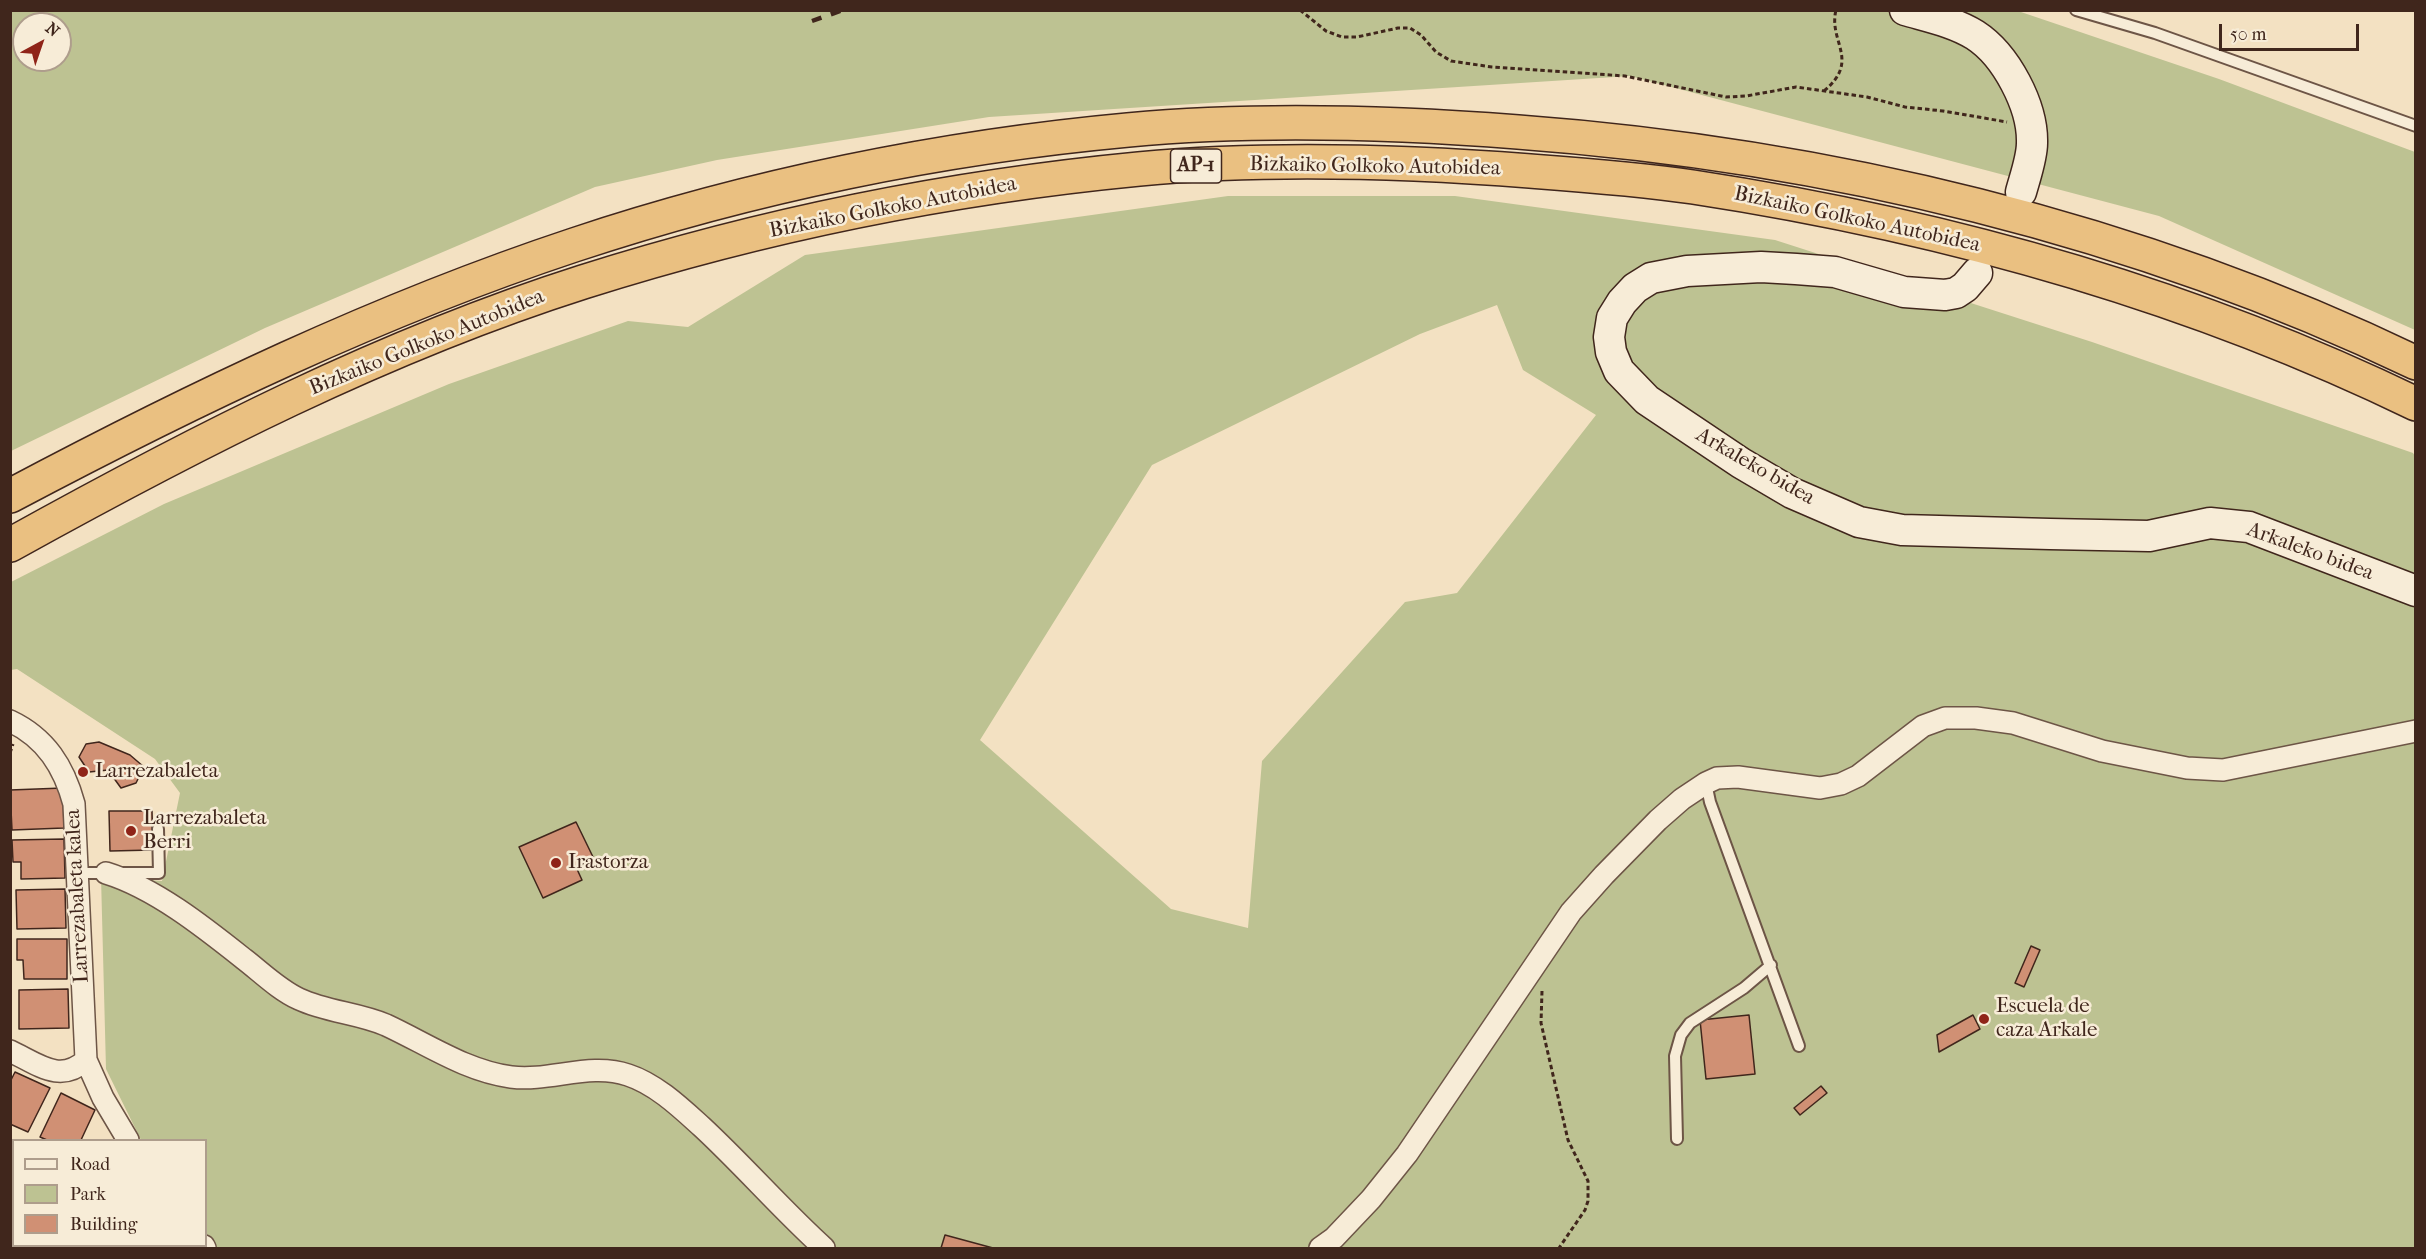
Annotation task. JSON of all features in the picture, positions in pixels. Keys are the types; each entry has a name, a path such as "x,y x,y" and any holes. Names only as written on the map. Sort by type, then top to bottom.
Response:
{"highway":[{"name":"Bizkaiko Golkoko Autobidea","path":"10,496 115,440 246,376 374,319 462,284 578,243 697,209 823,177 944,154 1130,130 1236,124 1327,123 1465,128 1689,148 1798,165 1935,194 2042,223 2188,269 2337,325 2415,363"},
{"name":"Bizkaiko Golkoko Autobidea","path":"10,545 223,431 301,393 401,350 582,282 779,228 883,206 1010,184 1144,169 1260,163 1441,164 1686,186 1794,204 2023,256 2149,295 2266,340 2415,404"}],"street":[{"path":"1905,10 1942,20 1976,36 2003,63 2025,99 2032,143 2021,192"},
{"name":"Arkaleko bidea","path":"1977,273 1965,287 1956,293 1945,295 1904,292 1835,272 1796,269 1761,267 1687,271 1651,278 1635,288 1612,318 1609,338 1611,352 1619,371 1647,400 1741,463 1792,493 1859,522 1902,530 2149,536 2210,523 2249,527 2415,591"},
{"path":"1320,1248 1334,1238 1371,1199 1407,1154 1571,912 1658,820 1706,783 1718,778 1737,777 1820,788 1841,784 1858,776 1923,726 1945,718 1976,718 2013,723 2102,751 2187,768 2223,770 2415,731"},
{"name":"Larrezabaleta kalea","path":"10,722 36,737 62,768 74,804 86,1060 103,1098 127,1139"},
{"path":"106,873 121,878 151,894 203,927 297,999 384,1025 482,1072 513,1077 555,1077 588,1070 609,1070 629,1075 659,1092 686,1113 824,1248"},
{"path":"10,1051 52,1071 66,1072 76,1069 86,1060"}],"lane":[{"path":"2076,10 2155,33 2415,126"},
{"path":"1706,783 1710,802 1799,1046"},
{"path":"76,873 159,873 158,829"},
{"path":"1677,1139 1675,1056 1681,1035 1690,1023 1744,988 1771,965"}],"path":[{"path":"1300,10 1326,31 1342,37 1358,37 1398,28 1416,30 1436,52 1451,62 1625,76 1726,97 1746,96 1788,87 1867,98 1905,107 1966,114 2003,122 2020,120 2028,115"},
{"path":"1824,91 1838,78 1841,68 1836,10"},
{"path":"1542,989 1541,1023 1565,1129 1588,1181 1588,1201 1585,1210 1559,1248"}],"green space":[{"path":"10,11 2018,11 2219,79 2415,152 2415,330 2159,216 1630,76 989,117 717,160 595,187 265,328 11,451"},
{"path":"1228,196 1455,196 1775,240 2092,342 2413,453 2415,456 2415,1248 11,1248 10,1151 12,1152 12,1247 207,1247 207,1139 141,1139 106,1069 101,877 162,881 180,793 155,759 17,669 11,670 11,582 164,504 449,384 628,321 688,327 805,255","holes":["1497,305 1523,370 1596,415 1457,593 1405,602 1262,761 1248,928 1171,909 980,740 1152,465 1420,334"]}],"building":[{"path":"99,742 130,755 144,767 136,783 121,788 108,770 89,772 79,757 86,744"},
{"path":"63,788 64,828 12,830 10,790"},
{"name":"Larrezabaleta Berri","path":"109,811 152,811 153,850 110,851"},
{"name":"Irastorza","path":"576,822 594,859 576,867 582,880 543,898 519,847"},
{"path":"64,839 65,878 21,879 21,862 13,862 12,840"},
{"path":"65,889 66,928 17,929 16,890"},
{"path":"17,939 67,939 67,979 24,979 23,960 17,960"},
{"path":"2031,946 2040,950 2024,987 2015,983"},
{"path":"68,989 69,1028 19,1029 19,990"},
{"path":"1749,1015 1755,1074 1706,1079 1700,1020"},
{"path":"1973,1015 1980,1029 1939,1052 1937,1035"},
{"path":"15,1072 50,1088 28,1132 10,1124 10,1082"},
{"path":"1821,1086 1827,1093 1800,1115 1794,1108"},
{"path":"61,1093 95,1110 81,1139 40,1137"},
{"path":"945,1235 993,1248 941,1248"}],"railway":[{"path":"812,21 843,10"}],"place":[{"name":"Larrezabaleta","path":"83,772"},
{"name":"Larrezabaleta Berri","path":"131,831"},
{"name":"Irastorza","path":"556,863"},
{"name":"Escuela de caza Arkale","path":"1984,1019"}]}
